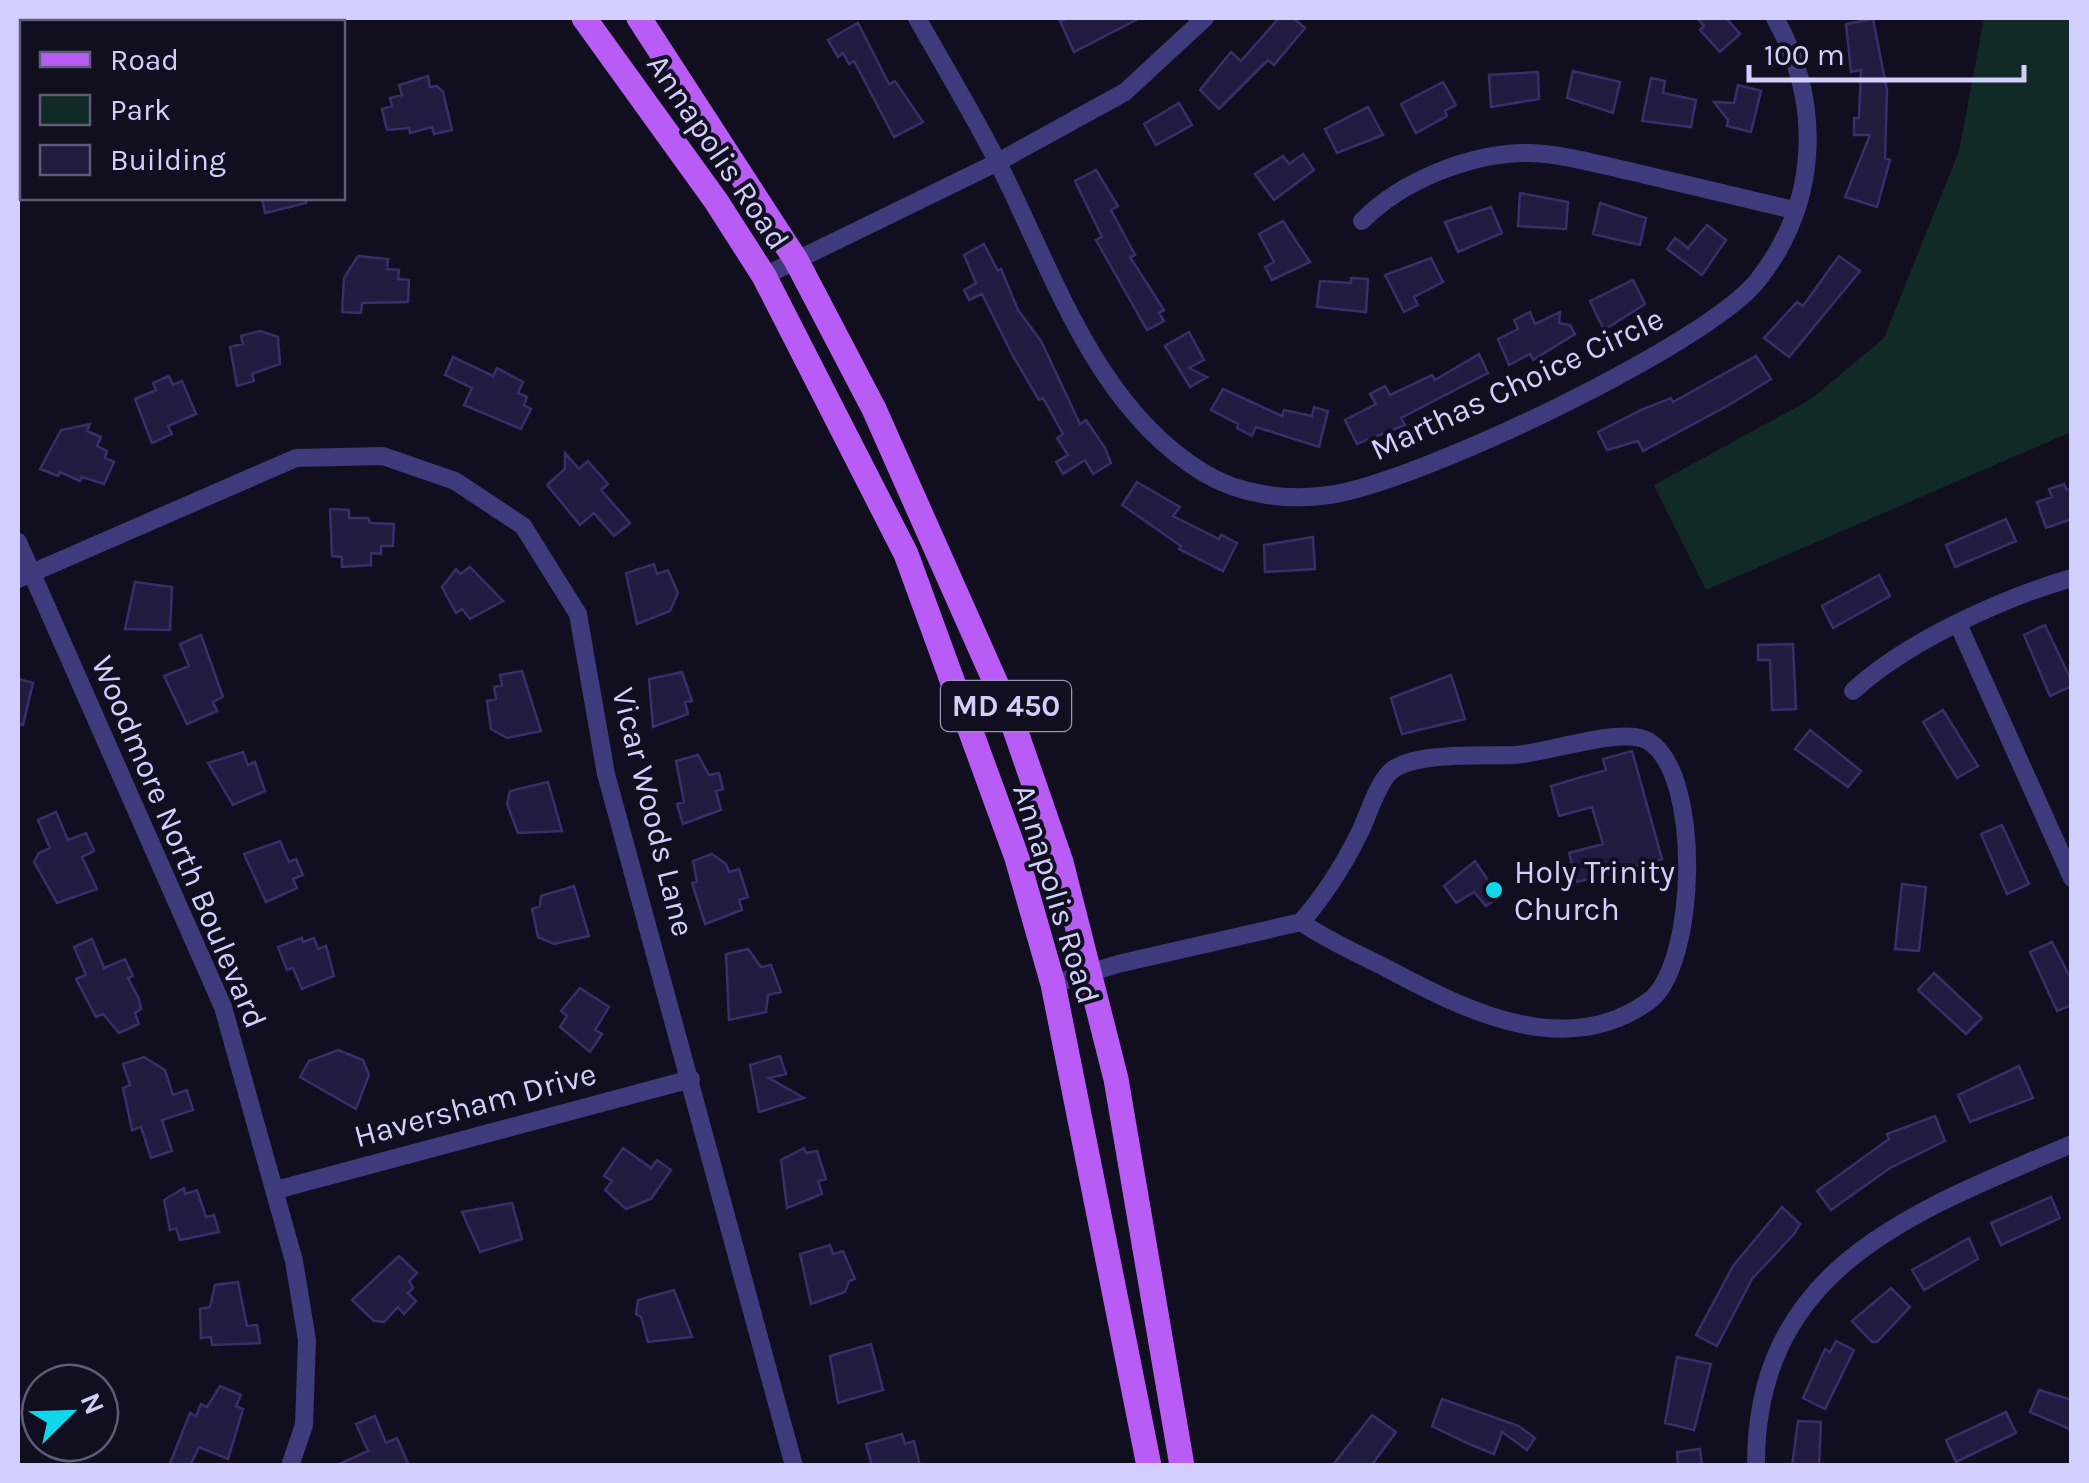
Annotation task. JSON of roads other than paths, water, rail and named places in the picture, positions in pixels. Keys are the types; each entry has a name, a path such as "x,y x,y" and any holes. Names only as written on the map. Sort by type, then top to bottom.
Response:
{"main road":[{"name":"Annapolis Road","path":"584,18 716,201 764,276 906,554 1017,858 1053,984 1149,1466"},
{"name":"Annapolis Road","path":"639,18 796,260 874,409 1010,715 1061,862 1116,1079 1182,1466"}],"street":[{"name":"Marthas Choice Circle","path":"917,18 998,162 1054,278 1132,412 1163,444 1208,476 1250,492 1304,498 1365,488 1417,470 1693,334 1741,300 1758,281 1780,244 1805,171 1809,112 1802,76 1774,18"},
{"path":"764,276 998,162 1124,92 1206,18"},
{"path":"1362,222 1390,198 1420,181 1494,157 1527,153 1592,163 1794,210"},
{"name":"Vicar Woods Lane","path":"24,576 296,458 383,456 455,482 523,526 578,614 606,774 794,1466"},
{"name":"Woodmore North Boulevard","path":"18,542 24,576 222,1008 276,1190 294,1261 307,1340 304,1425 290,1466"},
{"path":"1852,691 1891,661 1959,626 2072,578"},
{"path":"1959,626 2072,878"},
{"path":"1053,984 1301,922 1341,868 1389,773 1412,761 1530,754 1633,735 1658,748 1676,787 1685,817 1688,864 1672,975 1651,1000 1608,1023 1558,1030 1478,1012 1301,922"},
{"name":"Haversham Drive","path":"276,1190 691,1079"},
{"path":"1756,1466 1758,1409 1772,1359 1827,1280 1851,1256 1904,1220 2072,1144"}],"place":[{"name":"Holy Trinity Church","path":"1494,890"}]}
